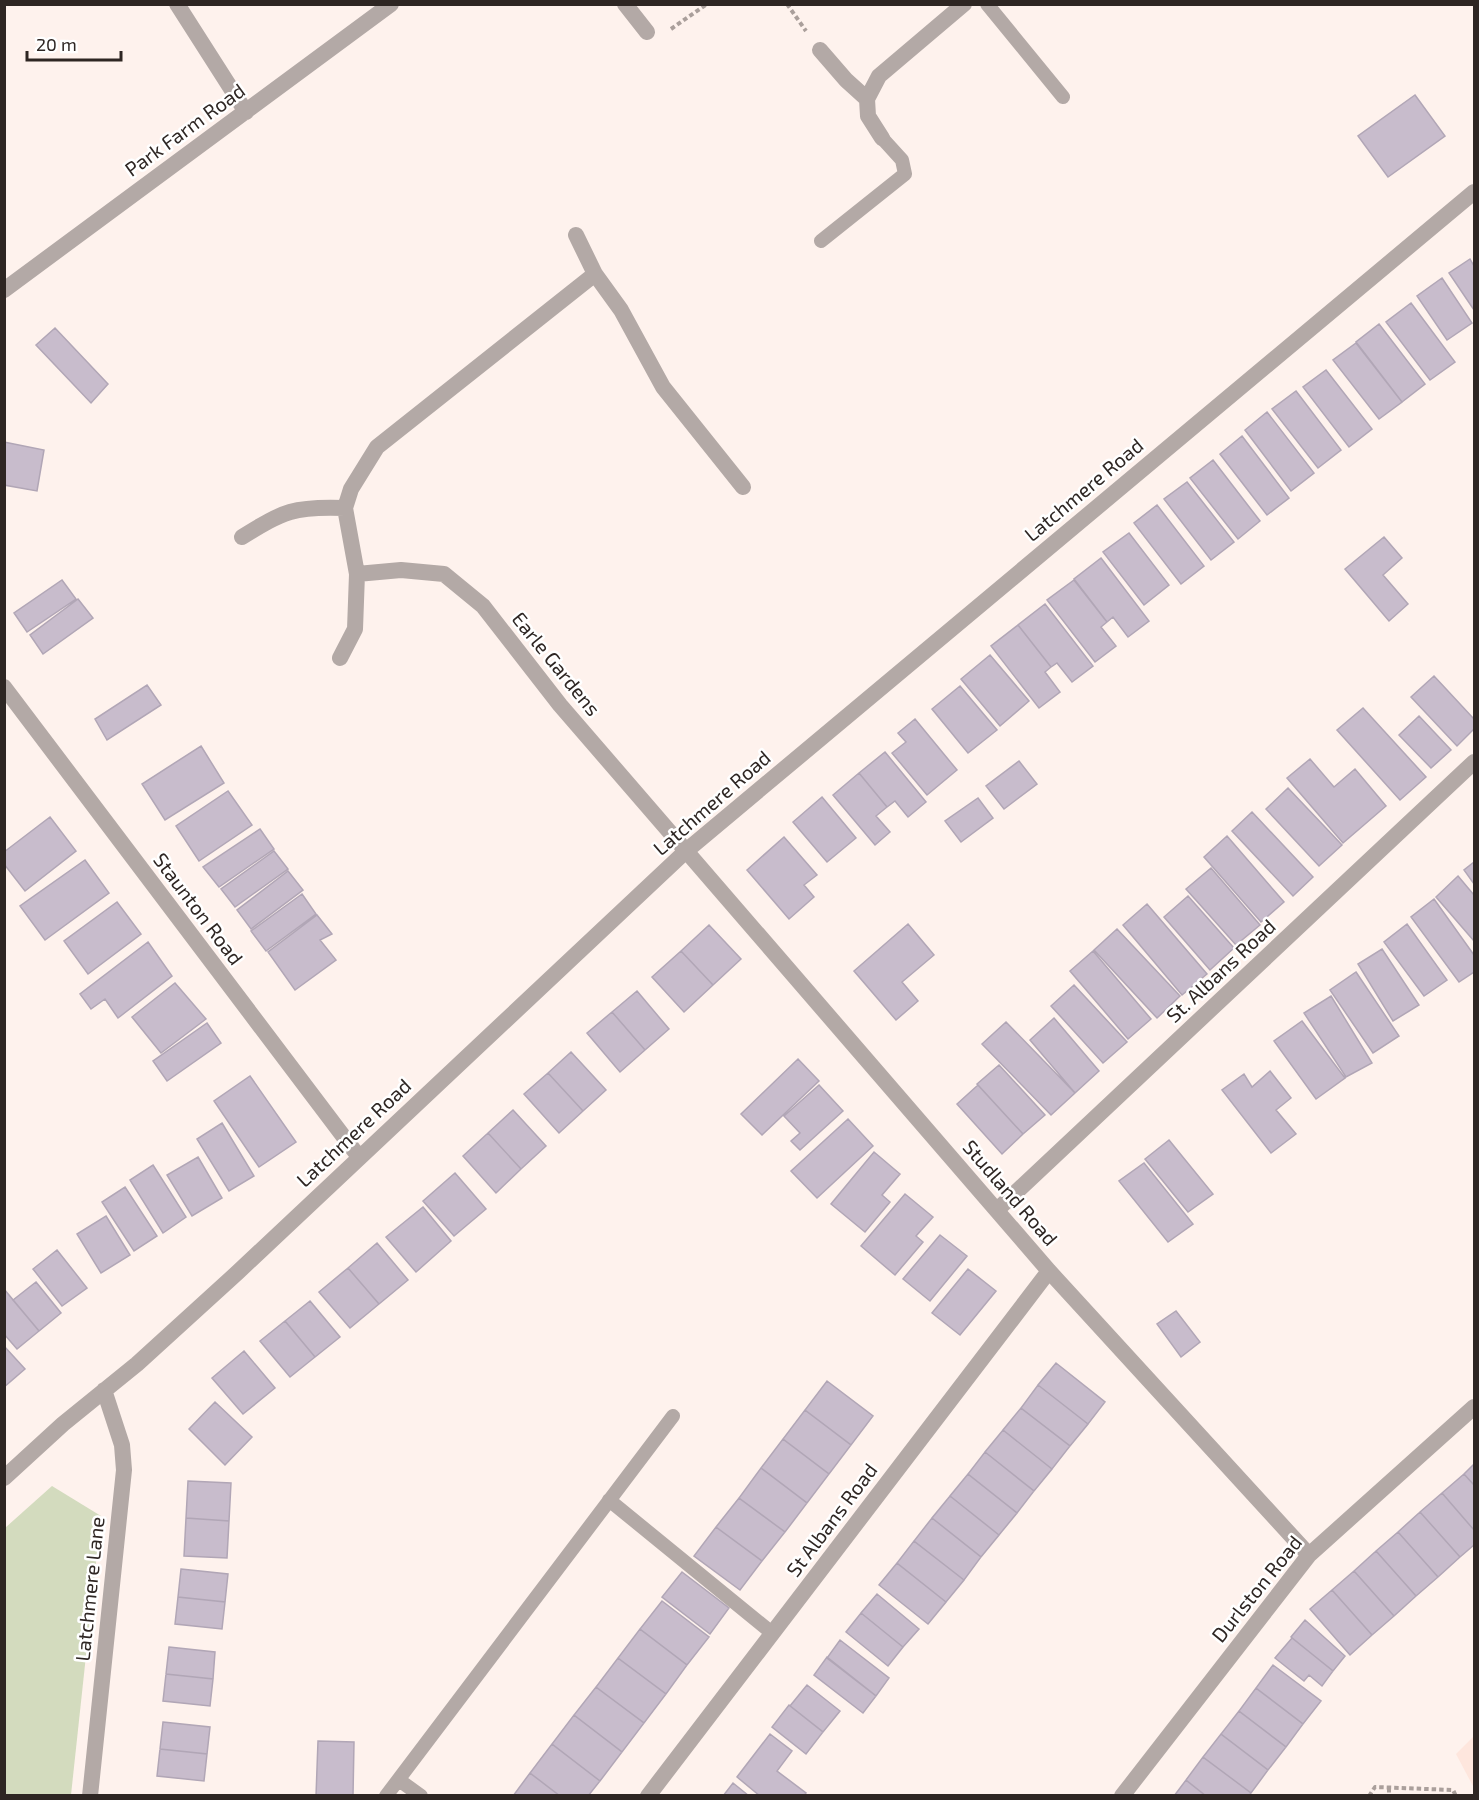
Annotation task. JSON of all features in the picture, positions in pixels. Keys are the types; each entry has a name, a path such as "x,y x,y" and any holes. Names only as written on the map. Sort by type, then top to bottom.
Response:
{"street":[{"path":"177,4 246,112"},
{"name":"Park Farm Road","path":"4,290 391,4"},
{"path":"625,4 647,33"},
{"path":"882,138 868,116 867,99 879,75 964,4"},
{"path":"820,50 846,80 867,99"},
{"name":"Latchmere Road","path":"4,1478 104,1389 137,1364 238,1272 686,851 1474,192"},
{"path":"576,234 595,273 621,310 663,387 743,487"},
{"path":"340,658 355,629 357,574 345,508 351,489 377,447 595,273"},
{"path":"242,537 280,513 313,507 345,508"},
{"name":"Earle Gardens","path":"357,574 401,570 444,574 483,606 560,705 686,851"},
{"name":"Staunton Road","path":"4,687 359,1157"},
{"name":"St. Albans Road","path":"997,1210 1474,762"},
{"name":"Studland Road","path":"686,851 1049,1271 1309,1555"},
{"name":"St Albans Road","path":"648,1796 1049,1271"},
{"name":"Latchmere Lane","path":"90,1796 124,1470 122,1445 104,1389"},
{"name":"Durlston Road","path":"1122,1796 1309,1555 1474,1407"}],"lane":[{"path":"987,4 1064,97"},
{"path":"821,241 905,174 902,160 882,138"},
{"path":"386,1796 673,1416"},
{"path":"609,1500 772,1633"},
{"path":"399,1780 421,1796"}],"path":[{"path":"647,33 671,29 707,4"},
{"path":"787,4 820,50"},
{"path":"1369,1796 1375,1787 1453,1790 1456,1796"},
{"path":"1389,1788 1389,1796"}],"shaded area":[{"path":"1474,1736 1474,1788 1456,1754"}],"green space":[{"path":"52,1486 101,1516 71,1795 5,1795 5,1528"}],"building":[{"path":"1415,95 1445,136 1388,177 1358,136"},
{"path":"1470,259 1474,266 1474,310 1449,273"},
{"path":"1442,278 1472,323 1447,340 1417,296"},
{"path":"1411,303 1455,362 1430,380 1386,322"},
{"path":"1379,324 1425,384 1402,402 1356,342"},
{"path":"55,328 108,384 91,403 36,345"},
{"path":"1356,343 1402,402 1379,419 1333,360"},
{"path":"1326,370 1372,429 1349,447 1303,387"},
{"path":"1296,391 1341,450 1318,468 1272,409"},
{"path":"1267,412 1314,473 1291,491 1245,430"},
{"path":"1242,436 1289,498 1267,515 1220,454"},
{"path":"4,442 44,450 37,491 4,485"},
{"path":"1213,460 1260,521 1238,539 1190,478"},
{"path":"1187,482 1234,542 1211,560 1164,499"},
{"path":"1157,505 1204,566 1181,584 1134,523"},
{"path":"1129,533 1169,585 1144,605 1103,552"},
{"path":"1384,537 1402,558 1383,575 1408,604 1389,621 1345,569"},
{"path":"1101,558 1149,621 1128,637 1113,617 1107,622 1074,579"},
{"path":"62,580 76,599 27,632 14,613"},
{"path":"1074,580 1107,622 1101,627 1116,646 1095,662 1047,600"},
{"path":"78,599 93,618 43,654 30,635"},
{"path":"1045,604 1093,666 1072,682 1057,663 1051,667 1018,625"},
{"path":"1018,625 1051,667 1045,672 1060,692 1039,708 991,646"},
{"path":"990,655 1029,701 1000,726 961,679"},
{"path":"1434,676 1474,719 1474,729 1457,746 1411,697"},
{"path":"147,685 161,705 107,740 95,719"},
{"path":"960,686 997,730 968,753 932,709"},
{"path":"1363,708 1426,777 1400,800 1337,730"},
{"path":"1419,716 1451,750 1431,768 1399,735"},
{"path":"915,719 957,770 927,795 892,753 906,742 898,733"},
{"path":"201,746 224,783 165,820 142,784"},
{"path":"885,752 926,802 908,817 895,801 887,807 859,773"},
{"path":"1310,759 1334,787 1355,769 1386,806 1343,843 1287,778"},
{"path":"1019,761 1037,784 1004,809 986,786"},
{"path":"859,773 887,807 876,816 890,832 875,845 833,795"},
{"path":"1288,788 1342,845 1319,866 1266,809"},
{"path":"228,791 252,825 199,861 176,826"},
{"path":"822,797 856,838 827,862 793,822"},
{"path":"978,798 993,818 961,842 945,821"},
{"path":"1252,812 1313,877 1293,896 1232,831"},
{"path":"50,817 76,851 25,891 4,864 4,852"},
{"path":"260,829 274,849 219,887 203,867"},
{"path":"1227,836 1284,902 1261,922 1204,857"},
{"path":"784,837 817,875 804,885 814,897 789,919 747,870"},
{"path":"274,851 288,869 235,907 221,889"},
{"path":"85,860 109,893 45,940 20,906"},
{"path":"1474,862 1474,884 1464,870"},
{"path":"1211,868 1260,925 1236,945 1186,889"},
{"path":"288,871 303,890 251,929 237,910"},
{"path":"1458,876 1474,895 1474,941 1436,897"},
{"path":"302,894 316,914 266,951 251,931"},
{"path":"1188,896 1234,948 1210,970 1164,917"},
{"path":"1434,899 1474,955 1474,972 1459,982 1411,917"},
{"path":"117,902 141,934 88,974 64,941"},
{"path":"1147,904 1207,974 1182,995 1123,925"},
{"path":"317,915 332,934 320,940 336,960 295,990 268,952"},
{"path":"908,924 934,955 902,982 918,1001 896,1020 854,971"},
{"path":"1407,924 1447,980 1424,996 1384,942"},
{"path":"709,925 741,959 713,985 681,951"},
{"path":"1117,929 1180,996 1157,1018 1094,950"},
{"path":"148,942 172,976 118,1018 105,999 91,1009 80,994"},
{"path":"1382,949 1419,1005 1393,1021 1358,964"},
{"path":"681,951 713,985 684,1012 652,977"},
{"path":"1093,951 1151,1019 1128,1039 1070,971"},
{"path":"1356,972 1399,1036 1373,1053 1330,990"},
{"path":"175,983 206,1019 161,1053 132,1017"},
{"path":"1074,985 1127,1042 1103,1063 1051,1006"},
{"path":"637,991 669,1029 645,1050 612,1012"},
{"path":"1331,996 1372,1063 1346,1077 1304,1013"},
{"path":"612,1012 645,1050 620,1072 587,1033"},
{"path":"1054,1018 1099,1071 1075,1093 1030,1040"},
{"path":"1302,1021 1345,1078 1316,1099 1274,1041"},
{"path":"1006,1022 1075,1093 1051,1115 982,1044"},
{"path":"207,1023 221,1043 167,1081 153,1061"},
{"path":"571,1052 606,1090 583,1111 548,1073"},
{"path":"798,1059 819,1081 762,1135 741,1114"},
{"path":"999,1065 1045,1115 1023,1134 977,1084"},
{"path":"1270,1071 1291,1098 1276,1110 1296,1134 1271,1153 1222,1090 1244,1074 1252,1087"},
{"path":"548,1073 583,1111 559,1133 524,1094"},
{"path":"250,1076 296,1142 259,1167 214,1101"},
{"path":"819,1085 843,1111 800,1150 791,1141 800,1133 784,1116"},
{"path":"978,1085 1023,1134 1002,1154 957,1104"},
{"path":"513,1110 546,1146 521,1169 488,1133"},
{"path":"848,1119 873,1146 817,1198 791,1171"},
{"path":"222,1123 254,1176 229,1191 197,1139"},
{"path":"488,1133 521,1169 496,1193 463,1156"},
{"path":"1169,1140 1213,1194 1188,1212 1145,1159"},
{"path":"874,1152 900,1174 882,1195 890,1202 865,1232 831,1204"},
{"path":"198,1157 222,1198 192,1216 167,1175"},
{"path":"1144,1163 1193,1224 1168,1242 1119,1181"},
{"path":"153,1165 186,1217 163,1233 130,1180"},
{"path":"455,1173 486,1209 454,1236 423,1201"},
{"path":"125,1187 157,1236 134,1251 102,1202"},
{"path":"905,1194 933,1217 916,1236 923,1242 895,1275 861,1246"},
{"path":"423,1207 451,1241 416,1272 386,1237"},
{"path":"106,1216 130,1255 101,1273 77,1234"},
{"path":"940,1235 967,1256 930,1301 903,1279"},
{"path":"377,1243 408,1280 379,1304 348,1268"},
{"path":"57,1250 87,1288 62,1306 33,1269"},
{"path":"348,1268 379,1304 350,1328 319,1292"},
{"path":"968,1269 996,1291 960,1335 932,1313"},
{"path":"36,1282 61,1313 39,1331 13,1300"},
{"path":"4,1289 39,1331 17,1349 4,1334"},
{"path":"310,1301 340,1337 315,1357 285,1321"},
{"path":"1176,1311 1200,1342 1181,1357 1157,1324"},
{"path":"285,1321 315,1357 290,1377 260,1341"},
{"path":"4,1346 25,1369 4,1387"},
{"path":"244,1351 275,1388 243,1414 212,1378"},
{"path":"1056,1363 1105,1402 1088,1424 1038,1385"},
{"path":"827,1381 873,1416 851,1445 805,1410"},
{"path":"1038,1385 1088,1424 1070,1446 1021,1408"},
{"path":"215,1402 252,1437 225,1465 189,1429"},
{"path":"1021,1408 1070,1446 1052,1469 1003,1430"},
{"path":"805,1410 851,1445 829,1474 783,1439"},
{"path":"1003,1430 1052,1469 1034,1491 985,1452"},
{"path":"783,1439 829,1474 807,1503 761,1468"},
{"path":"985,1452 1034,1491 1017,1513 968,1474"},
{"path":"1474,1464 1474,1485 1464,1474"},
{"path":"761,1468 807,1503 785,1532 739,1498"},
{"path":"968,1474 1017,1513 999,1535 950,1496"},
{"path":"1464,1474 1474,1485 1474,1530 1442,1493"},
{"path":"188,1481 231,1483 229,1521 186,1518"},
{"path":"1442,1493 1474,1530 1474,1545 1460,1557 1420,1512"},
{"path":"950,1496 999,1535 981,1557 932,1518"},
{"path":"739,1498 785,1532 762,1561 716,1527"},
{"path":"1420,1512 1460,1557 1438,1577 1398,1532"},
{"path":"186,1518 229,1521 227,1558 184,1556"},
{"path":"932,1518 981,1557 964,1580 914,1541"},
{"path":"716,1527 762,1561 740,1590 694,1556"},
{"path":"1398,1532 1438,1577 1416,1596 1376,1551"},
{"path":"914,1541 964,1580 946,1602 897,1563"},
{"path":"1376,1551 1416,1596 1394,1616 1354,1571"},
{"path":"897,1563 946,1602 928,1624 879,1585"},
{"path":"181,1569 228,1574 225,1602 178,1597"},
{"path":"1354,1571 1394,1616 1372,1635 1332,1590"},
{"path":"682,1572 729,1608 710,1634 662,1597"},
{"path":"1332,1590 1372,1635 1350,1655 1310,1609"},
{"path":"877,1594 919,1629 903,1647 861,1613"},
{"path":"178,1597 225,1602 222,1629 175,1624"},
{"path":"662,1601 709,1637 687,1665 640,1629"},
{"path":"861,1613 903,1647 888,1666 846,1632"},
{"path":"1305,1620 1345,1656 1333,1671 1291,1637"},
{"path":"640,1629 687,1665 666,1694 618,1658"},
{"path":"1292,1638 1333,1671 1322,1686 1309,1675 1304,1681 1275,1658"},
{"path":"840,1640 889,1678 876,1696 827,1658"},
{"path":"169,1647 215,1652 213,1679 166,1674"},
{"path":"827,1657 876,1696 863,1713 814,1675"},
{"path":"618,1658 666,1694 644,1723 596,1687"},
{"path":"1273,1665 1321,1701 1303,1724 1256,1688"},
{"path":"166,1674 213,1679 210,1706 163,1701"},
{"path":"807,1685 840,1711 823,1732 790,1706"},
{"path":"596,1687 644,1723 622,1752 574,1715"},
{"path":"1256,1688 1303,1724 1286,1747 1239,1711"},
{"path":"789,1705 823,1732 806,1754 772,1727"},
{"path":"1239,1711 1286,1747 1268,1770 1221,1734"},
{"path":"574,1715 622,1752 600,1781 552,1744"},
{"path":"163,1722 210,1727 207,1754 160,1749"},
{"path":"770,1734 792,1751 777,1771 806,1793 804,1796 760,1796 737,1777"},
{"path":"1221,1734 1268,1770 1251,1793 1203,1757"},
{"path":"318,1741 354,1742 353,1796 316,1796"},
{"path":"552,1744 600,1781 588,1796 560,1796 530,1773"},
{"path":"160,1749 207,1754 204,1781 157,1776"},
{"path":"1203,1757 1251,1793 1249,1796 1206,1796 1186,1780"},
{"path":"530,1773 560,1796 513,1796"},
{"path":"1186,1780 1206,1796 1174,1796"},
{"path":"733,1783 749,1796 723,1796"}]}
